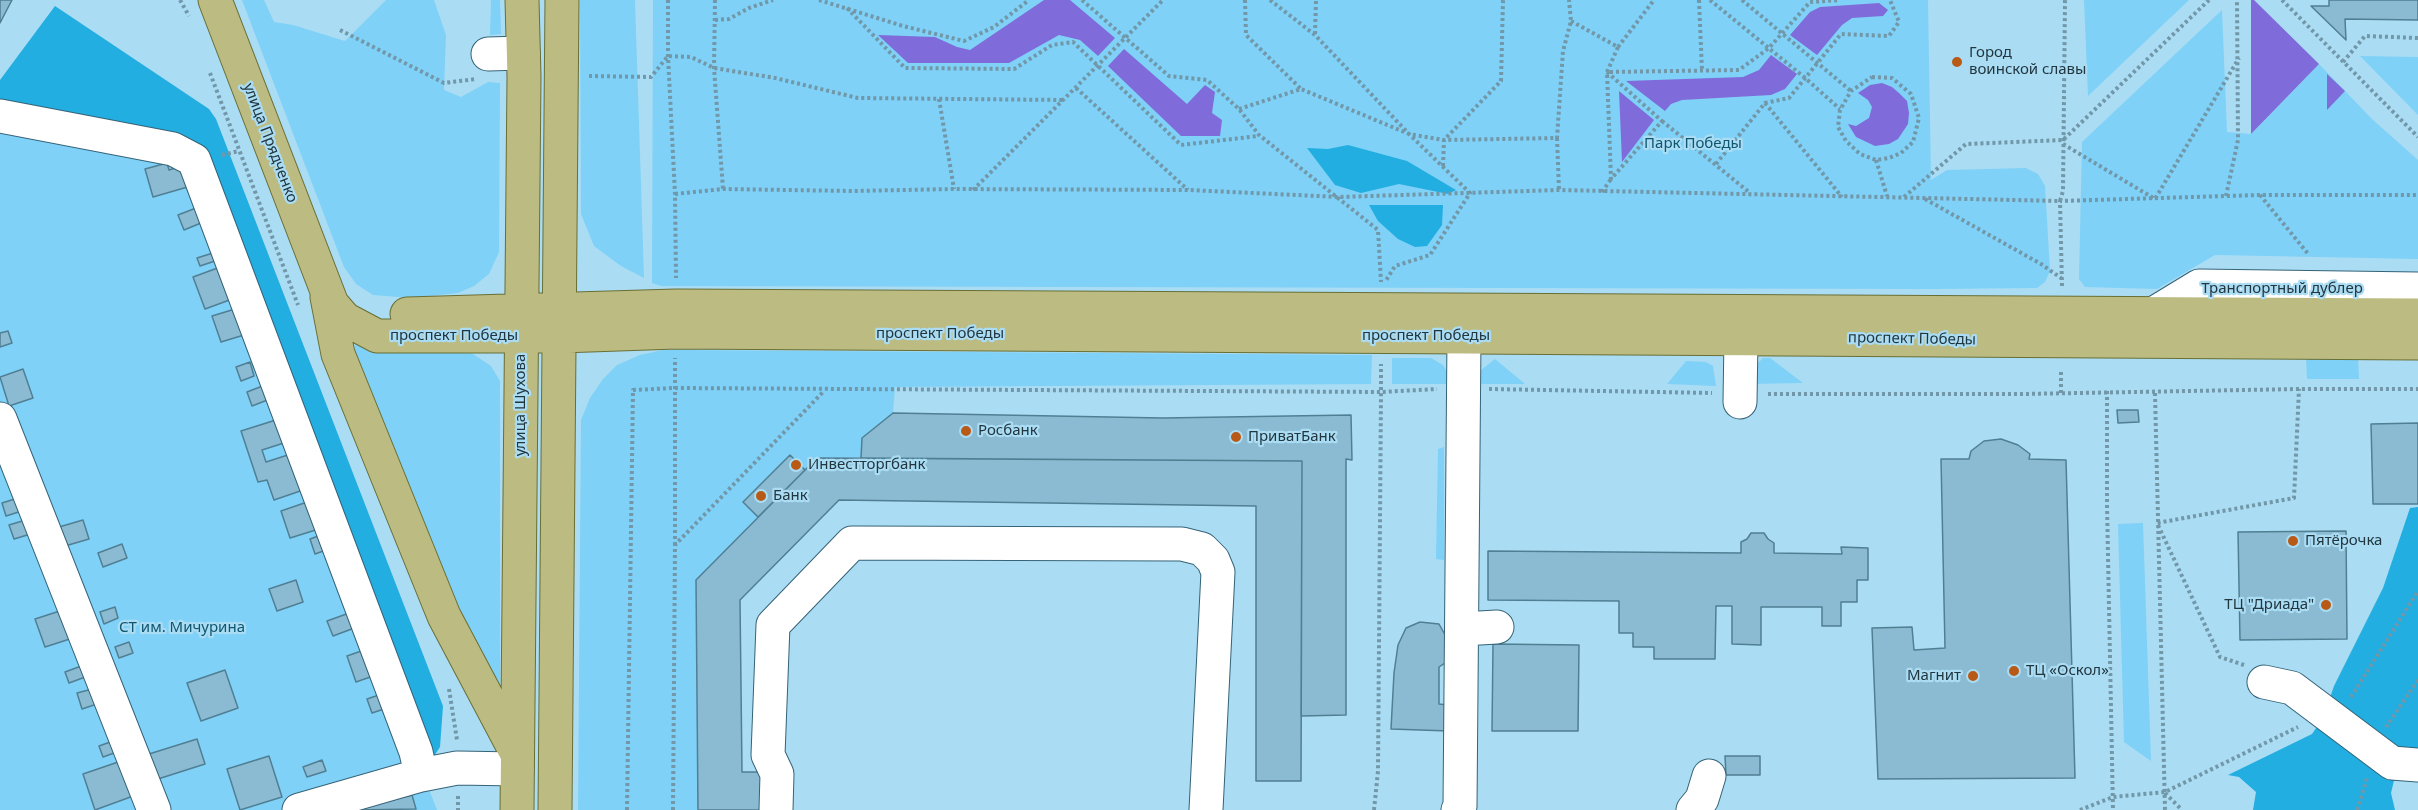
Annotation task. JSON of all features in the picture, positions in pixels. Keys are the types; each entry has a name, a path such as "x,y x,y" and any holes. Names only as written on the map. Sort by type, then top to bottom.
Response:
{"main road":[{"name":"улица Прядченко","path":"215,0 324,286"},
{"name":"улица Шухова","path":"517,810 522,0"},
{"path":"555,810 562,0"},
{"name":"проспект Победы","path":"324,286 332,304 345,319 377,336 521,323 676,319 2418,315"},
{"path":"324,286 338,354 444,616 517,763 555,772"},
{"name":"проспект Победы","path":"676,319 1382,336 2418,343"}],"lane":[{"path":"488,54 523,53"},
{"path":"0,116 173,149 194,160 416,752 421,775"},
{"name":"Транспортный дублер","path":"2153,314 2199,286 2418,289"},
{"path":"1464,336 1457,404 1452,593 1462,629 1467,809"},
{"path":"1731,398 1732,338"},
{"path":"0,419 154,810"},
{"path":"776,810 777,774 768,755 773,625 852,543 1182,544 1202,549 1213,560 1218,572 1206,810"},
{"path":"1462,629 1497,627"},
{"path":"2258,675 2292,688 2392,763 2418,765"},
{"path":"299,810 421,775 457,768 517,763"},
{"path":"1693,810 1702,799 1709,776"}],"path":[{"path":"668,0 668,56 675,194 676,319 674,810"},
{"path":"716,0 714,68 723,189"},
{"path":"715,20 729,19 749,8 773,0"},
{"path":"819,0 903,26 964,41 994,27 1029,0"},
{"path":"1082,0 1169,76 1207,80 1239,109 1258,135 1378,230 1382,288 1395,266 1430,255 1470,193"},
{"path":"973,190 1163,0"},
{"path":"1245,0 1246,35 1301,89 1409,134 1444,140 1557,138"},
{"path":"1270,0 1315,35 1409,134 1470,193"},
{"path":"1315,35 1316,0"},
{"path":"1443,166 1444,140 1501,81 1503,0"},
{"path":"1559,190 1557,138 1563,51 1571,21 1569,0"},
{"path":"1611,179 1607,72 1618,47 1654,0"},
{"path":"1699,0 1702,71"},
{"path":"1710,0 1804,77 1840,110"},
{"path":"1742,0 1851,91"},
{"path":"1607,72 1739,70 1769,48 1810,2 1840,0"},
{"path":"1716,164 1765,103 1789,98 1841,34 1889,36 1899,22 1890,0"},
{"path":"1925,198 2062,278 2061,201 2063,191 2065,0"},
{"path":"2063,142 2209,0"},
{"path":"2226,196 2238,140 2237,0"},
{"path":"2282,0 2418,137"},
{"path":"847,8 904,68 1014,69 1052,45 1073,42 1181,145 1258,135"},
{"path":"1571,21 1618,47"},
{"path":"2343,62 2366,36 2418,38"},
{"path":"2155,199 2239,58"},
{"path":"714,68 775,78 858,98 1064,100"},
{"path":"1607,72 1662,121 1751,194"},
{"path":"1872,76 1892,78 1911,94 1919,118 1913,142 1901,153 1889,158 1876,160 1860,154 1846,141 1838,127 1840,110 1851,91 1872,76"},
{"path":"1076,88 1189,190"},
{"path":"1239,109 1301,89"},
{"path":"939,99 954,189"},
{"path":"1765,103 1842,197"},
{"path":"1602,192 1662,121"},
{"path":"1904,197 1966,144 2063,142 2155,199"},
{"path":"1876,160 1887,196"},
{"path":"675,194 723,189 1189,190 1339,197 1559,190 2061,201 2260,195 2418,195"},
{"path":"2260,195 2309,255"},
{"path":"1374,810 1378,771 1382,336"},
{"path":"627,810 633,390 674,388 1381,392 1457,404 2155,393 2300,388 2418,389"},
{"path":"2157,523 2294,498 2300,388"},
{"path":"675,545 825,390"},
{"path":"2107,392 2113,810"},
{"path":"2155,393 2165,810"},
{"path":"2157,523 2220,657 2258,675"},
{"path":"2080,810 2113,797 2165,792 2347,704 2418,591"},
{"path":"2165,792 2182,810"}],"green space":[{"path":"242,0 264,0 274,22 293,25 345,41 386,0 434,0 446,35 444,90 461,97 488,82 500,83 499,252 489,274 474,286 458,293 411,298 373,295 356,284 344,267"},
{"path":"491,0 500,0 501,34 490,35"},
{"path":"580,0 635,0 644,278 621,266 594,246 581,214"},
{"name":"Парк Победы","path":"653,0 1928,0 1931,180 1947,170 2026,168 2038,174 2045,186 2050,271 2045,282 2037,288 661,286 652,283"},
{"path":"2084,0 2189,0 2088,96"},
{"path":"2222,10 2227,132 2251,134 2319,64 2372,119 2418,160 2418,259 2215,255 2157,289 2085,287 2079,279 2082,142"},
{"path":"2360,56 2418,57 2418,115"},
{"name":"СТ им. Мичурина","path":"0,108 177,143 437,810 0,810"},
{"path":"355,344 452,349 473,354 491,366 500,381 500,688 458,611 354,353"},
{"path":"663,350 1372,355 1371,384 895,387 893,413 862,438 861,458 817,458 805,470 790,455 743,501 758,517 696,580 698,810 578,810 581,420 590,398 603,379 617,365 640,355"},
{"path":"1392,358 1431,358 1443,365 1449,375 1450,384 1392,384"},
{"path":"1763,358 1770,358 1803,383 1748,384 1751,370"},
{"path":"2306,358 2358,358 2359,379 2307,379"},
{"path":"1495,359 1525,384 1480,384 1480,371"},
{"path":"1686,361 1706,362 1713,366 1716,386 1667,384"},
{"path":"1444,447 1444,560 1436,559 1438,449"},
{"path":"2143,523 2151,761 2124,742 2118,524"}],"shaded area":[{"path":"1044,0 1070,0 1115,38 1098,56 1080,40 1059,35 1009,63 908,63 878,35 935,37 970,50"},
{"path":"2251,0 2254,0 2319,64 2251,134"},
{"path":"1879,3 1888,10 1883,16 1852,18 1842,25 1817,55 1790,35 1810,12 1820,7"},
{"path":"55,6 209,109 216,119 443,706 440,747 427,767 211,178 0,108 0,80"},
{"path":"1124,49 1187,104 1205,85 1215,92 1212,113 1222,120 1220,136 1181,136 1108,66"},
{"path":"1771,55 1797,74 1785,89 1771,95 1682,100 1671,104 1665,111 1626,81 1743,77 1759,70"},
{"path":"2327,74 2345,91 2327,110"},
{"path":"1882,83 1892,87 1907,101 1908,124 1898,139 1889,144 1875,146 1856,137 1848,124 1856,126 1869,118 1872,107 1868,100 1858,93 1870,85"},
{"path":"1619,91 1654,120 1622,162"},
{"path":"1348,145 1407,161 1456,190 1448,194 1399,184 1361,193 1335,185 1307,148 1328,149"},
{"path":"1369,205 1443,205 1442,225 1427,246 1415,247 1398,239 1378,221"},
{"path":"2418,507 2418,756 2400,755 2391,793 2395,810 2253,810 2256,792 2239,777 2228,775 2312,734 2323,718 2334,686 2383,588 2410,508"}],"building":[{"path":"0,0 12,0 0,23"},
{"path":"2329,0 2418,0 2418,20 2345,19 2346,40 2311,6 2329,6"},
{"path":"167,163 169,170 185,165 191,186 153,197 145,169"},
{"path":"196,208 201,223 184,230 178,215"},
{"path":"216,252 218,260 200,266 197,258"},
{"path":"223,266 235,298 205,309 193,277"},
{"path":"235,309 244,335 221,342 212,316"},
{"path":"8,331 12,343 0,347 0,333"},
{"path":"250,362 254,376 241,381 236,367"},
{"path":"23,369 33,398 9,406 0,377"},
{"path":"265,385 270,399 252,406 247,392"},
{"path":"2117,410 2138,410 2139,422 2118,423"},
{"path":"893,413 1163,418 1351,415 1352,460 1346,459 1346,715 1301,716 1302,461 861,458 862,438"},
{"path":"279,419 287,442 262,450 266,462 294,453 306,489 274,500 267,480 258,482 241,431"},
{"path":"2418,423 2418,504 2373,504 2371,424"},
{"path":"2001,439 2018,445 2030,454 2029,459 2066,460 2075,778 1878,779 1872,628 1912,627 1914,650 1945,648 1941,459 1969,459 1971,451 1984,441"},
{"path":"790,455 805,470 758,517 743,502"},
{"path":"817,458 1302,461 1301,781 1256,781 1256,506 839,500 740,600 742,772 761,772 762,810 698,810 696,580"},
{"path":"21,497 25,510 6,516 2,503"},
{"path":"313,500 322,528 290,538 281,511"},
{"path":"29,519 34,533 14,539 9,525"},
{"path":"83,520 89,539 65,546 59,527"},
{"path":"2346,531 2347,639 2240,640 2238,532"},
{"path":"1751,533 1764,533 1774,543 1774,553 1842,554 1841,547 1868,548 1868,580 1857,580 1857,602 1841,602 1841,626 1822,626 1822,607 1761,607 1761,645 1732,644 1732,606 1716,606 1715,659 1654,659 1654,647 1633,647 1633,633 1619,633 1619,601 1488,600 1488,551 1741,553 1741,542"},
{"path":"324,534 329,549 315,554 310,539"},
{"path":"122,544 127,558 103,567 98,553"},
{"path":"296,580 303,602 277,611 269,589"},
{"path":"115,607 118,618 104,624 100,612"},
{"path":"66,609 76,637 45,647 35,619"},
{"path":"352,612 357,627 333,636 327,621"},
{"path":"1420,622 1439,624 1448,640 1445,663 1439,667 1439,704 1448,705 1449,731 1391,729 1398,645 1406,628"},
{"path":"129,642 133,653 119,658 115,647"},
{"path":"1493,644 1579,645 1578,731 1492,731"},
{"path":"367,649 376,675 356,682 347,656"},
{"path":"84,665 88,676 69,683 65,672"},
{"path":"225,670 238,708 201,721 187,683"},
{"path":"96,688 100,703 82,709 77,693"},
{"path":"382,694 387,708 372,713 367,699"},
{"path":"197,739 205,764 158,779 149,754"},
{"path":"113,741 117,752 103,757 99,746"},
{"path":"269,756 282,797 240,810 227,769"},
{"path":"1725,756 1760,756 1760,775 1726,775"},
{"path":"124,760 136,795 95,810 83,774"},
{"path":"322,760 326,771 307,777 303,767"},
{"path":"412,795 416,809 352,810"}],"place":[{"name":"Город воинской славы","path":"1957,62"},
{"name":"Росбанк","path":"966,431"},
{"name":"ПриватБанк","path":"1236,437"},
{"name":"Инвестторгбанк","path":"796,465"},
{"name":"Банк","path":"761,496"},
{"name":"Пятёрочка","path":"2293,541"},
{"name":"ТЦ \"Дриада\"","path":"2326,605"},
{"name":"ТЦ «Оскол»","path":"2014,671"},
{"name":"Магнит","path":"1973,676"}]}
